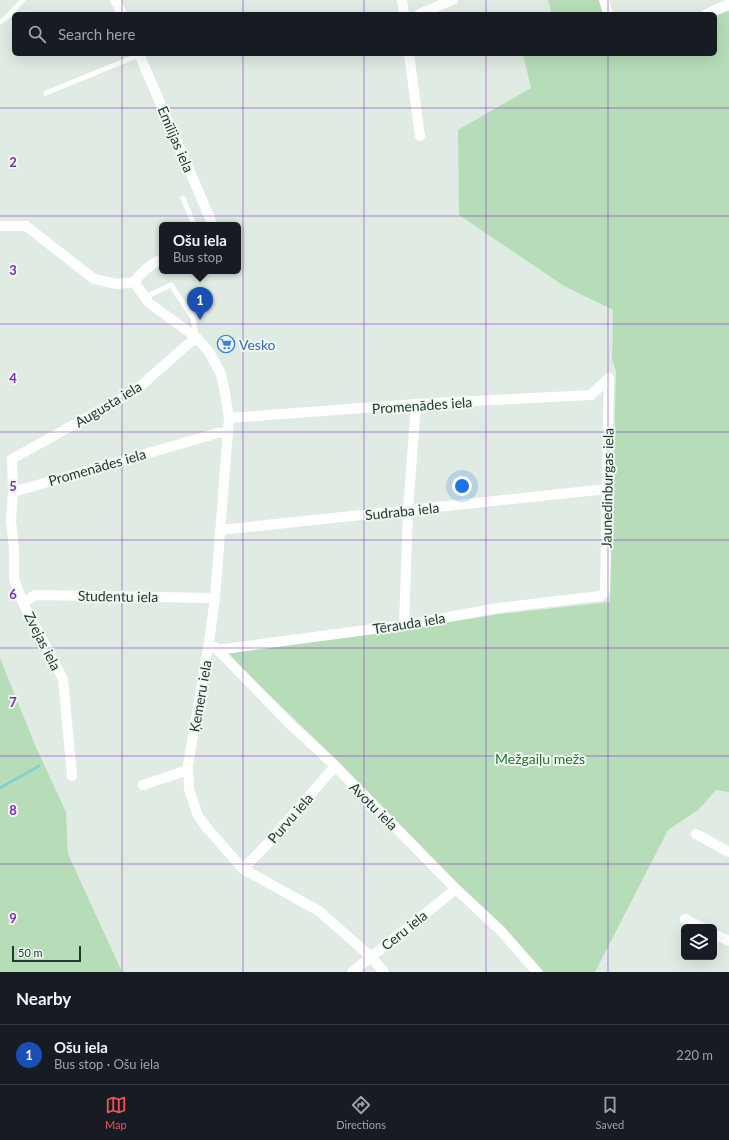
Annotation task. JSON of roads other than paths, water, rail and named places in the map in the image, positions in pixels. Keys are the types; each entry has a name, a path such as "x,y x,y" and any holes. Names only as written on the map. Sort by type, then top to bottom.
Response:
{"street":[{"path":"116,0 121,12"},
{"path":"402,0 404,12"},
{"path":"424,12 453,0"},
{"path":"604,0 607,12"},
{"path":"711,12 729,4"},
{"name":"Emīlijas iela","path":"140,56 211,222"},
{"path":"409,56 420,136"},
{"path":"0,226 26,226 94,279 117,284 134,282 146,268 159,260"},
{"name":"Ķemeru iela","path":"134,282 149,303 196,337 209,352 221,374 228,418 215,598 188,765 189,789 198,816 243,869 319,912 371,957 384,972"},
{"name":"Augusta iela","path":"12,459 136,390 196,337"},
{"name":"Promenādes iela","path":"228,418 416,404 591,395 609,378"},
{"name":"Jaunedinburgas iela","path":"600,596 604,593 605,589 609,378"},
{"path":"404,625 408,510 416,404"},
{"name":"Promenādes iela","path":"13,492 218,432 228,432"},
{"name":"Zvejas iela","path":"12,459 13,492 11,521 14,549 14,579 23,603 63,679 72,776"},
{"name":"Sudraba iela","path":"220,530 607,489"},
{"name":"Studentu iela","path":"23,603 36,595 215,598"},
{"name":"Tērauda iela","path":"217,650 404,625 498,608 600,596"},
{"name":"Avotu iela","path":"209,642 289,723 335,766 456,888 501,931 537,972"},
{"name":"Purvu iela","path":"243,869 271,840 335,766"},
{"path":"143,785 188,770"},
{"path":"696,834 729,852"},
{"name":"Ceru iela","path":"352,972 456,888"},
{"path":"685,919 695,924"},
{"path":"717,935 729,941"}],"lane":[{"path":"0,22 6,18 23,0"},
{"path":"46,93 134,56"},
{"path":"183,198 193,222"},
{"path":"145,297 171,285 193,318 196,337"}],"waterway":[{"path":"0,788 39,766"}],"place":[{"name":"Ošu iela","path":"200,320"},
{"name":"Vesko","path":"226,344"}],"park label":[{"name":"Mežgaiļu mežs","path":"540,758"}]}
